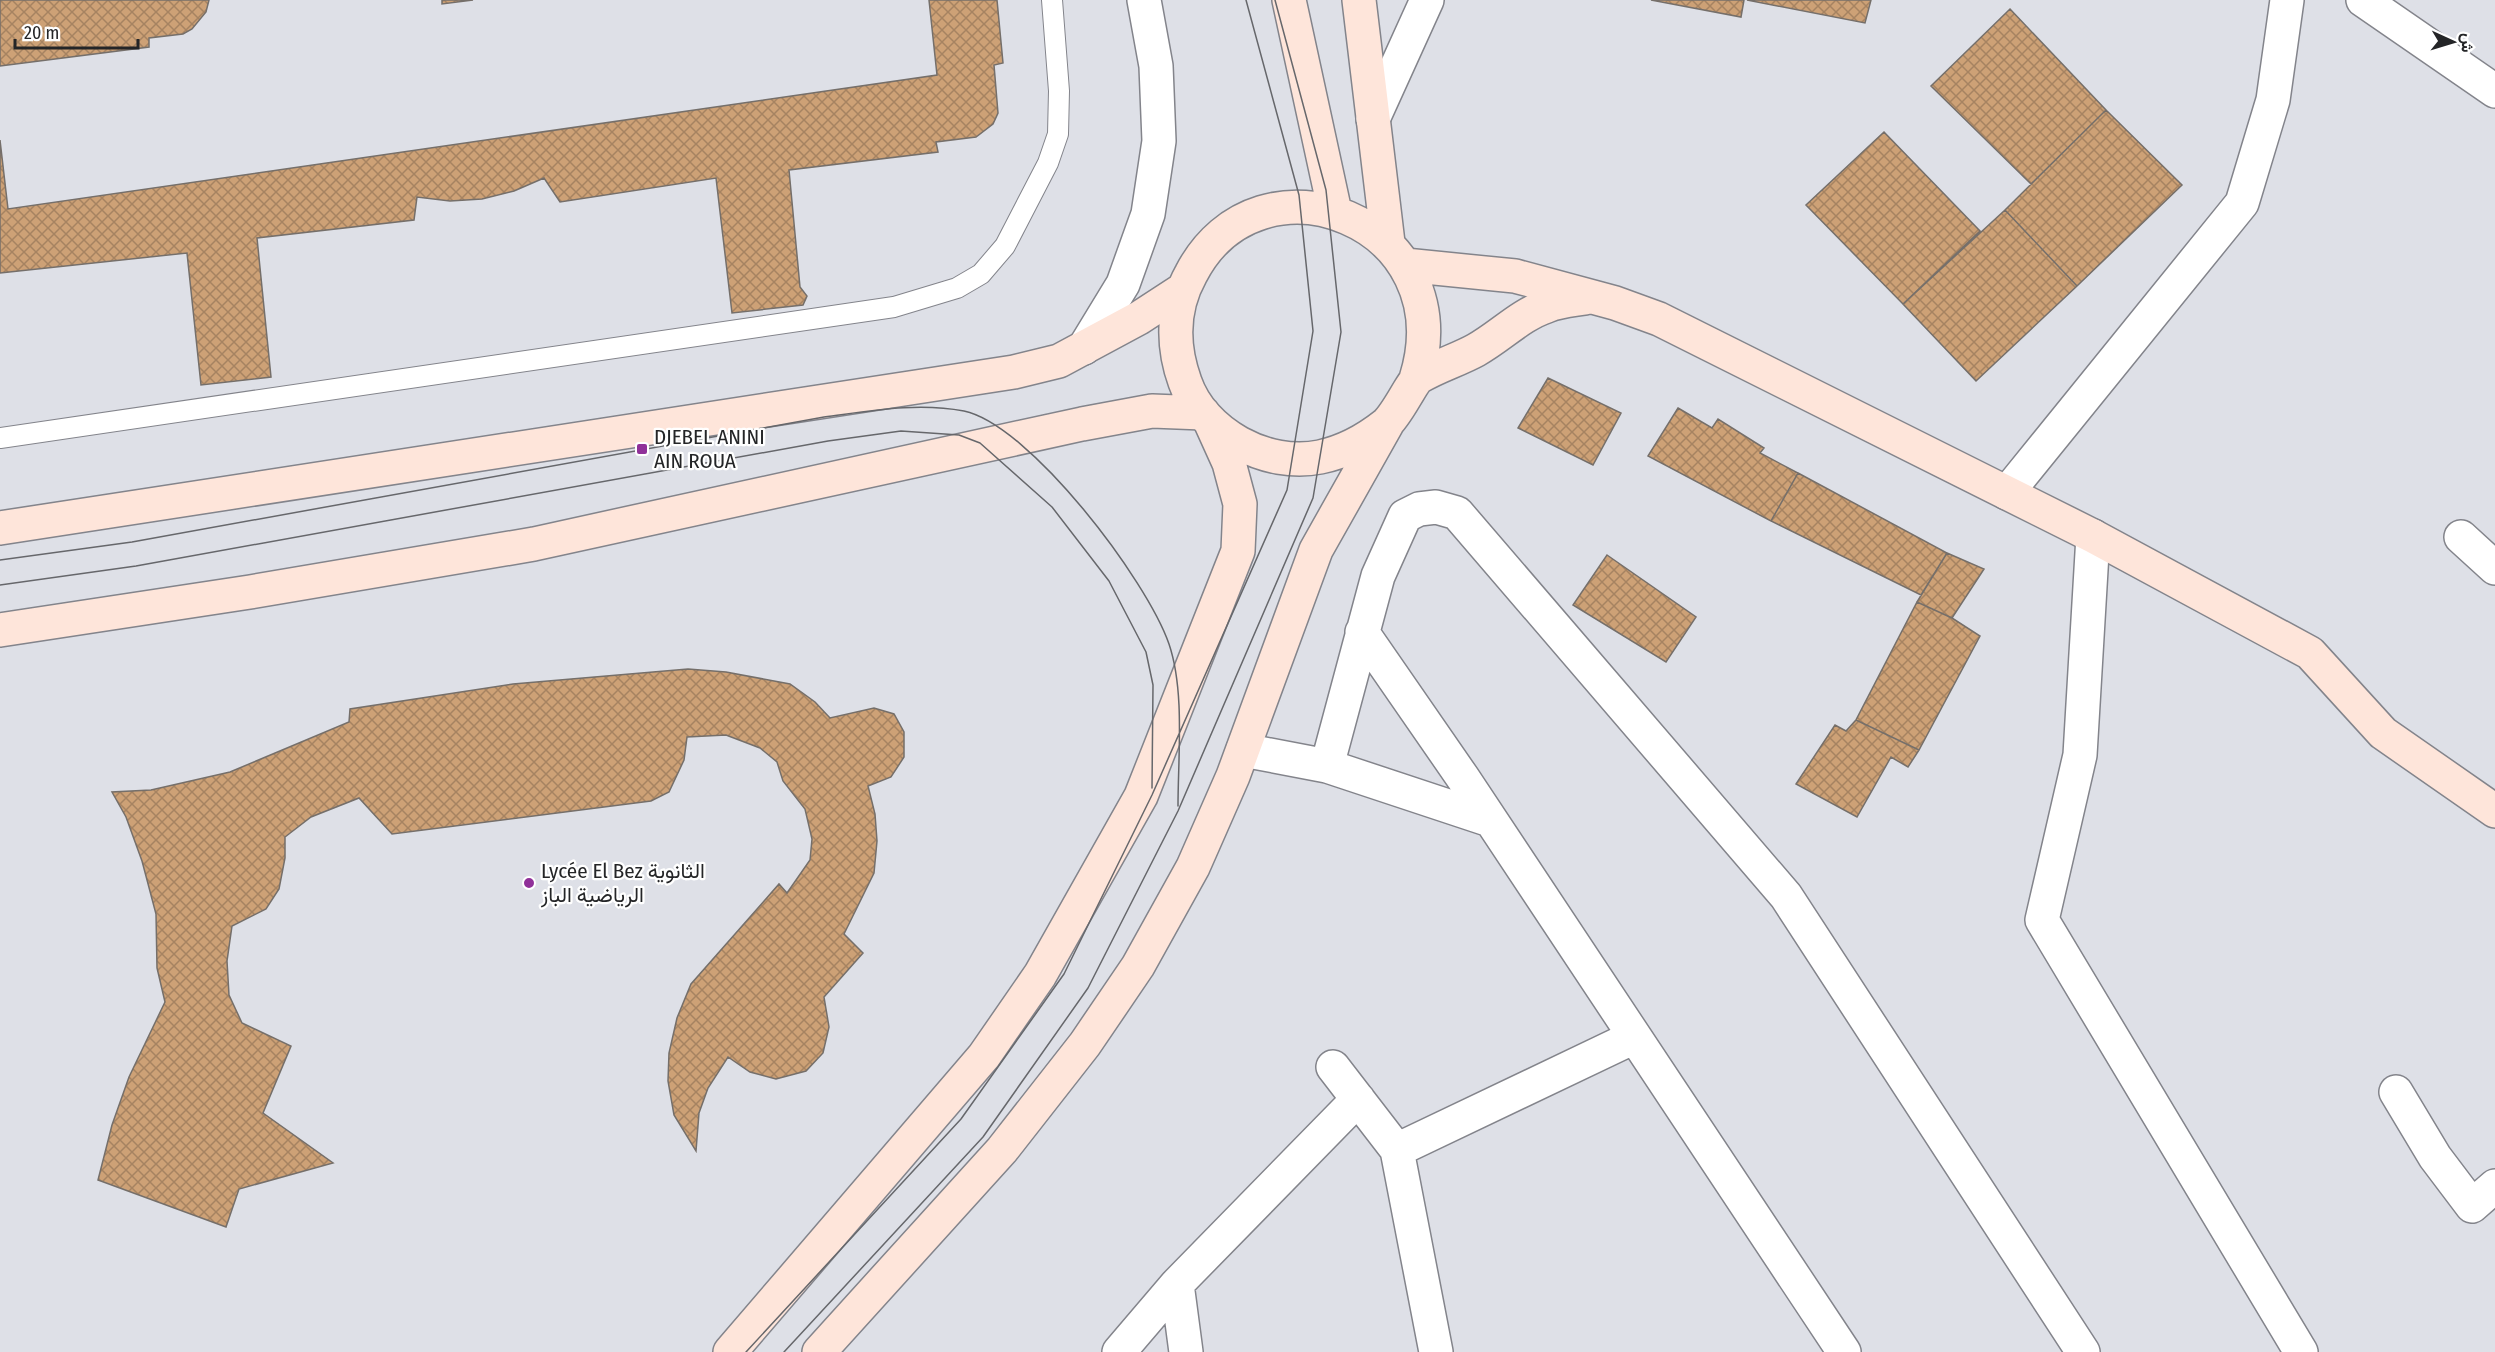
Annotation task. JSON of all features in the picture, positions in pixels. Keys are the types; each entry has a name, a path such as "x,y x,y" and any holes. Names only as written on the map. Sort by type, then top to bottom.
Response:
{"street":[{"path":"1084,348 1123,284 1148,214 1159,141 1156,66 1144,0"},
{"path":"1289,0 1335,213"},
{"path":"1359,0 1373,119 1396,254"},
{"path":"1373,119 1427,0"},
{"path":"2007,493 2241,202 2272,100 2287,0"},
{"path":"2363,0 2495,91"},
{"path":"730,1352 984,1056 1040,975 1141,796 1238,551 1240,504 1229,463 1206,417 1186,385 1176,354 1175,322 1182,290 1203,255 1216,240 1241,222 1270,211 1300,207 1335,213 1372,230 1396,254 1416,287 1423,309 1425,332 1423,356 1416,379 1404,403 1387,424 1316,550 1243,750 1193,867 1138,966 1085,1044 1002,1150 819,1352"},
{"path":"1396,254 1515,276 1594,297 1659,318 2093,536 2310,653 2384,733 2494,807"},
{"path":"0,528 1014,372 1059,361 1139,318 1182,290"},
{"path":"1416,379 1477,349 1527,315 1549,305 1594,297"},
{"path":"0,630 250,592 534,544 1152,411 1206,417 1234,440 1262,453 1292,459 1320,458 1356,446 1387,424"},
{"path":"1327,766 1378,576 1405,516 1419,509 1436,507 1457,513 1786,896 2083,1352"},
{"path":"2093,536 2080,755 2042,920 2301,1352"},
{"path":"2461,537 2495,568"},
{"path":"1362,632 1844,1352"},
{"path":"1243,750 1327,766 1490,820"},
{"path":"1397,1150 1634,1037"},
{"path":"1333,1067 1397,1150 1436,1352"},
{"path":"2396,1092 2436,1157 2472,1206 2495,1186"},
{"path":"1119,1352 1177,1284 1358,1099"},
{"path":"1177,1284 1186,1352"}],"lane":[{"path":"0,438 894,308 957,288 981,274 1005,246 1048,163 1058,134 1059,91 1052,0"}],"building":[{"path":"0,0 209,0 206,12 192,29 183,34 149,38 149,47 0,66"},
{"path":"442,0 473,0 442,4"},
{"path":"929,0 997,0 1003,63 994,65 998,113 993,124 976,137 936,142 938,152 789,170 800,287 807,296 803,305 732,313 716,178 560,202 544,178 514,191 482,199 450,201 417,197 414,220 257,238 271,377 201,385 187,253 0,273 0,140 8,209 937,75"},
{"path":"1651,0 1744,0 1741,17"},
{"path":"1747,0 1871,0 1865,23"},
{"path":"2010,9 2106,110 2031,184 1931,86"},
{"path":"2106,110 2182,185 2077,286 2005,210"},
{"path":"1884,132 1980,231 1903,304 1806,205"},
{"path":"2005,210 2077,286 1976,381 1903,304"},
{"path":"1548,378 1621,413 1593,465 1518,428"},
{"path":"1678,408 1712,428 1718,419 1764,448 1760,453 1798,473 1771,521 1648,456"},
{"path":"1798,473 1947,553 1921,595 1771,521"},
{"path":"1947,553 1984,569 1952,618 1917,602"},
{"path":"1607,555 1696,617 1666,662 1573,605"},
{"path":"1917,602 1952,618 1980,636 1919,750 1856,720"},
{"path":"688,669 726,672 790,684 815,702 830,718 874,708 894,714 904,732 904,757 891,777 868,786 875,814 877,841 874,873 844,934 863,953 824,997 829,1027 823,1053 806,1071 776,1079 750,1072 728,1057 708,1088 699,1113 696,1151 674,1115 668,1081 669,1053 677,1018 691,984 779,884 787,893 810,860 812,839 805,809 783,781 777,762 760,748 726,735 687,737 684,760 669,792 651,801 392,834 359,798 311,817 285,837 285,858 279,889 266,909 232,926 227,961 229,995 242,1023 291,1046 263,1113 333,1163 239,1189 226,1227 98,1180 112,1125 129,1077 165,1002 157,968 156,914 142,861 126,817 112,792 151,790 230,772 349,722 350,709 513,684"},
{"path":"1856,720 1919,750 1908,767 1891,757 1857,817 1796,784 1835,725 1846,731"}],"tram line":[{"path":"746,1352 961,1119 1064,974 1152,795 1287,490 1313,331 1299,195 1246,0"},
{"path":"784,1352 983,1137 1088,988 1178,811 1313,498 1341,332 1326,190 1275,0"},
{"path":"0,560 132,542 824,417 911,407 964,411 991,422 1021,444 1052,474 1112,546 1157,616 1169,644 1177,682 1180,724 1178,806"},
{"path":"0,585 136,566 828,441 901,431 959,435 980,443 1052,507 1109,581 1146,652 1153,685 1152,788"}],"place":[{"name":"DJEBEL ANINI AIN ROUA","path":"642,449"},
{"name":"Lycée El Bez الثانوية الرياضية الباز","path":"529,883"}]}
